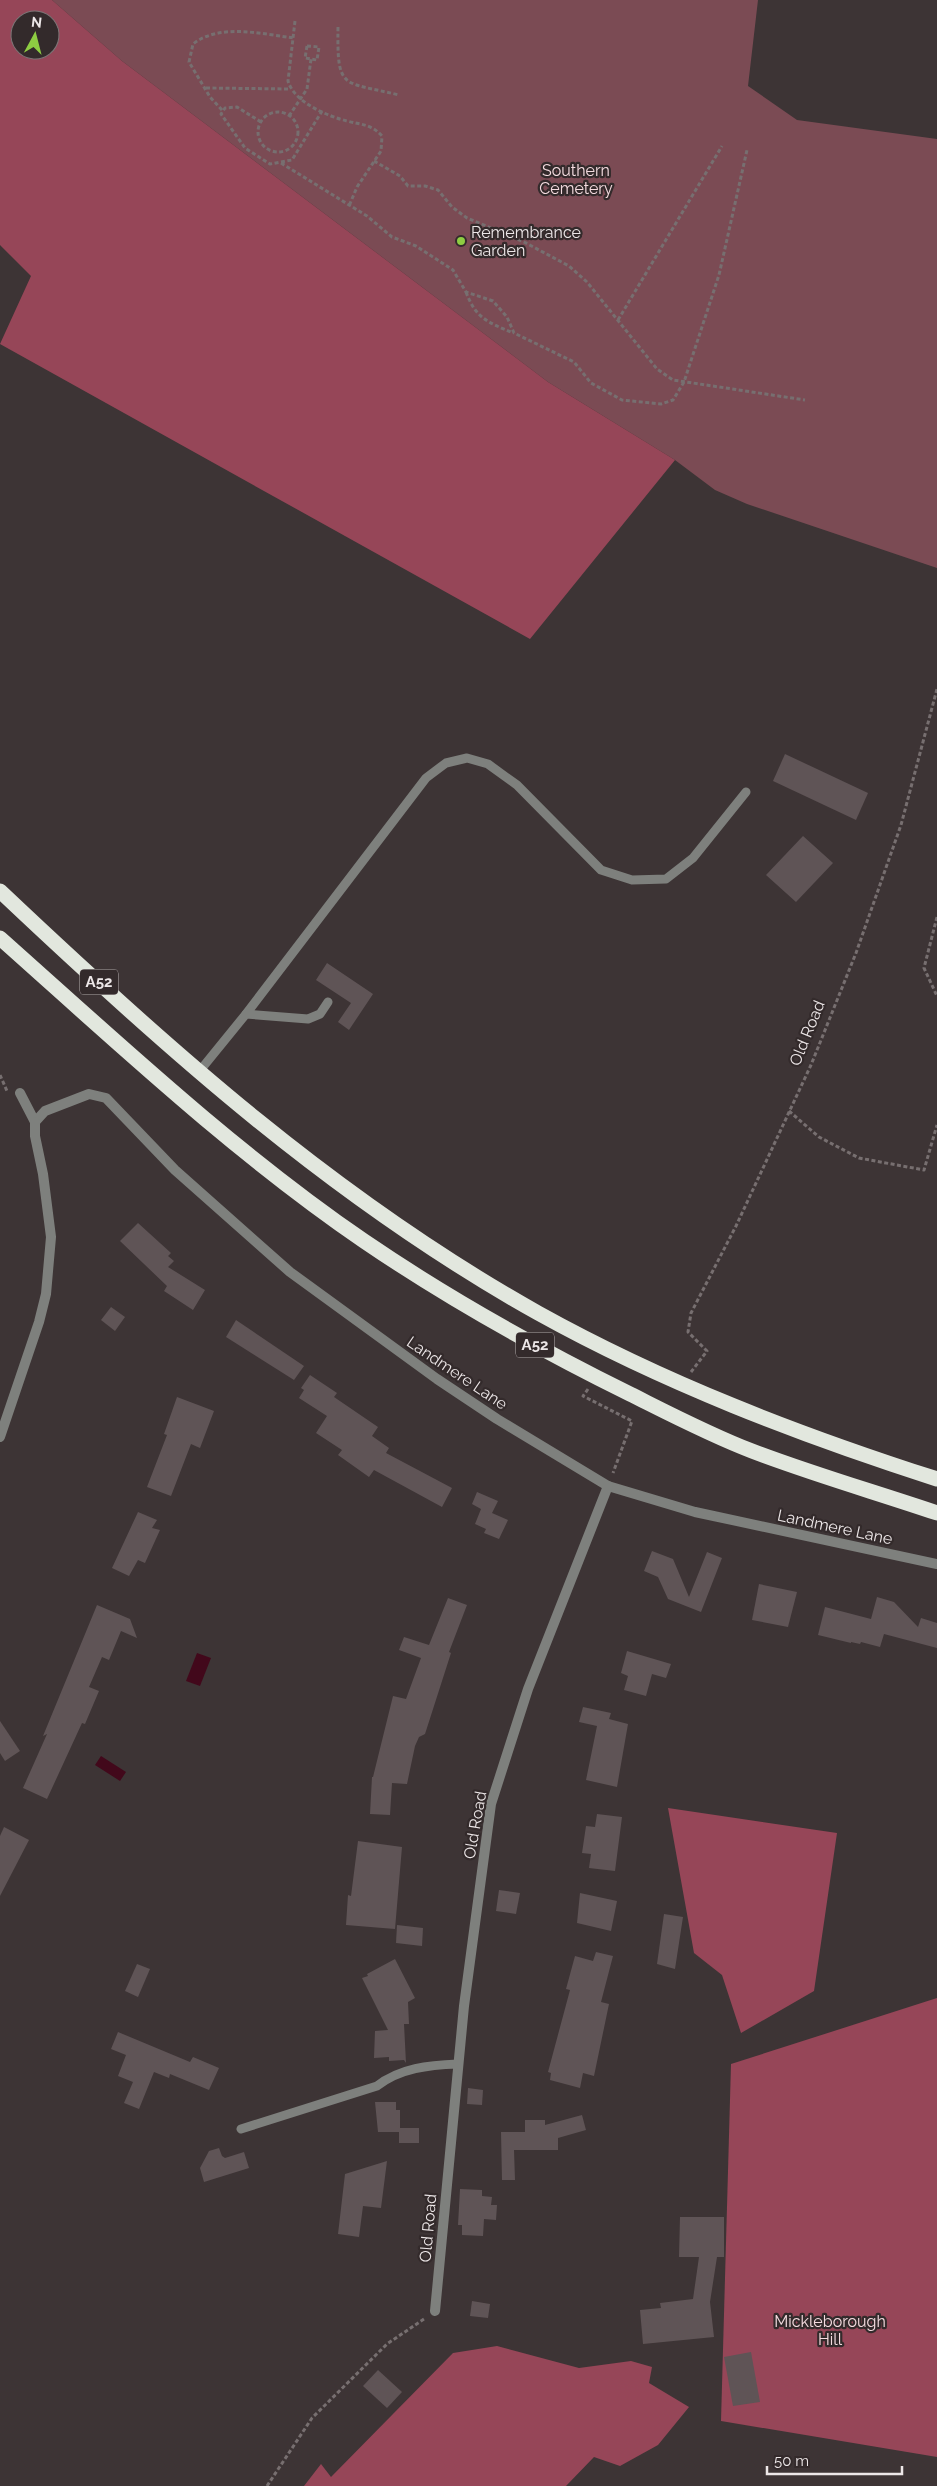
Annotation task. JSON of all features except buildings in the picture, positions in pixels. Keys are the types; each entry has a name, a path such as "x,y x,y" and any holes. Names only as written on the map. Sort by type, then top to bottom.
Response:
{"highway":[{"name":"A52","path":"0,891 198,1073 281,1141 383,1215 537,1312 609,1350 692,1388 780,1424 937,1479"},
{"name":"A52","path":"0,938 177,1096 263,1166 364,1241 450,1295 524,1340 597,1378 751,1450 937,1513"}],"street":[{"path":"0,1437 44,1305 51,1237 43,1174 35,1136 35,1122 20,1093"},
{"name":"Landmere Lane","path":"35,1122 45,1111 89,1094 106,1098 175,1170 290,1272 437,1379 497,1419 608,1486 695,1512 937,1564"},
{"name":"Old Road","path":"435,2311 464,2006 491,1804 528,1689 608,1486"}],"lane":[{"path":"198,1073 246,1014 426,778 446,763 467,758 488,764 517,785 602,870 632,880 666,879 693,858 746,792"},
{"path":"246,1014 308,1019 320,1014 328,1002"},
{"path":"241,2129 377,2086 390,2076 429,2064 458,2064"}],"path":[{"path":"295,21 288,81 290,89 322,111 376,128 382,136 381,151 348,206"},
{"path":"338,28 337,65 342,77 349,83 400,95"},
{"path":"222,110 210,98 206,88 189,62 193,44 202,38 216,33 243,32 294,38"},
{"path":"307,46 319,47 317,60 312,59 306,58 307,46"},
{"path":"289,116 307,89 312,59"},
{"path":"206,88 290,89"},
{"path":"222,110 237,107 261,122"},
{"path":"222,110 220,114 224,122 245,148 270,164 292,160 322,111"},
{"path":"277,112 289,116 294,120 298,128 295,142 285,151 275,152 266,148 260,141 258,131 261,122 268,115 277,112"},
{"path":"295,142 302,146"},
{"path":"618,320 722,146"},
{"path":"281,163 367,216 392,237 416,246 453,270 466,292 472,308 485,321 574,362 591,384 622,400 661,404 673,400 684,382 719,275 747,150"},
{"path":"374,161 400,176 408,186 425,186 438,190 452,207 467,218 524,242 569,266 587,282 657,369 673,380 805,400"},
{"path":"466,292 493,301 507,317 514,333"},
{"name":"Old Road","path":"695,1367 707,1350 688,1332 691,1313 736,1226 811,1065 856,953 895,843 937,689"},
{"path":"937,917 924,968 937,996"},
{"path":"931,982 937,983"},
{"path":"789,1111 819,1137 859,1158 924,1170 937,1125"},
{"path":"583,1396 632,1421 608,1486"},
{"path":"267,2486 312,2418 387,2344 435,2311"}],"green space":[{"path":"0,0 52,0 122,61 548,382 675,460 530,639 0,344 31,276 0,245"},
{"name":"Southern Cemetery","path":"52,0 758,0 748,86 797,120 937,139 937,568 747,504 715,490 675,460 548,382 122,61"},
{"path":"668,1808 837,1833 814,1991 741,2033 722,1975 694,1953"},
{"name":"Mickleborough Hill","path":"937,1998 937,2457 721,2421 731,2064"},
{"path":"497,2346 579,2368 631,2361 652,2367 649,2383 689,2407 658,2445 620,2466 594,2457 566,2486 304,2486 321,2464 331,2477 453,2353"}],"shaded area":[{"path":"197,1653 211,1658 200,1686 186,1681"},
{"path":"101,1756 126,1772 120,1781 95,1765"}],"place":[{"name":"Remembrance Garden","path":"461,241"}]}
